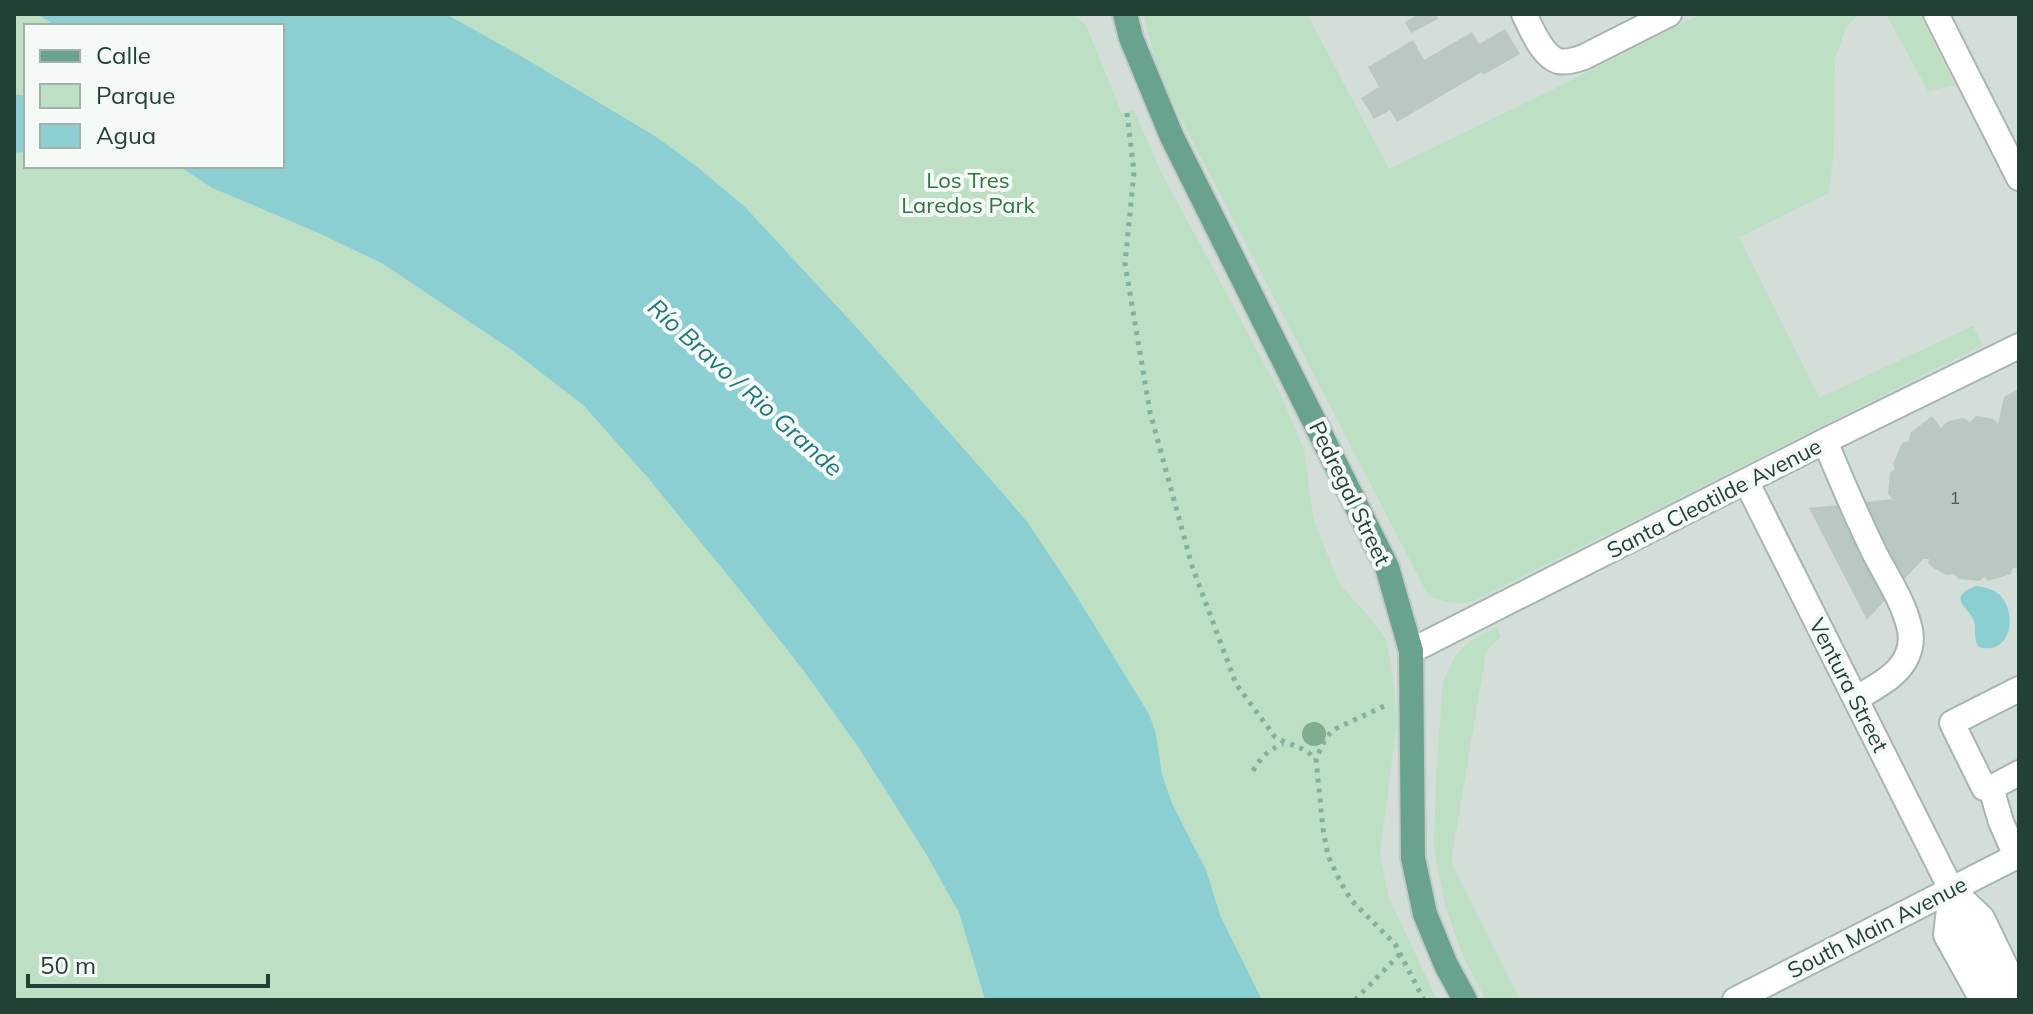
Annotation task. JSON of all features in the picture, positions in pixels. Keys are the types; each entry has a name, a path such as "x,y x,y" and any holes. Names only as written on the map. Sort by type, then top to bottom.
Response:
{"main road":[{"name":"Pedregal Street","path":"1125,14 1131,38 1172,137 1387,567 1411,651 1413,858 1425,914 1446,965 1465,1000"}],"street":[{"path":"1524,14 1544,49 1556,60 1569,61 1584,57 1669,14"},
{"path":"1936,14 2019,178"},
{"name":"Santa Cleotilde Avenue","path":"1411,651 2019,346"},
{"path":"1825,441 1850,503 1901,606 1911,640 1900,668 1856,699"},
{"name":"Ventura Street","path":"1746,481 1951,889 2002,1000"},
{"path":"2019,689 1952,723 1984,788 1991,788 2019,773"},
{"path":"1991,788 2004,830 2017,856"},
{"name":"South Main Avenue","path":"1735,1000 2017,856"},
{"path":"1951,889 1946,935 1982,1000"},
{"name":"Ventura Street","path":"1951,889 1982,918 2012,980 2014,1000"}],"path":[{"path":"1127,113 1134,172 1125,264 1150,412 1192,566 1236,684 1275,737 1284,743 1305,748 1316,759"},
{"path":"1390,703 1333,730 1316,759 1317,780 1328,856 1351,900 1395,944 1424,1000"},
{"path":"1253,771 1261,757 1271,748 1284,743"},
{"path":"1355,1000 1400,954"}],"shaded area":[{"path":"446,14 2019,14 2019,1000 1262,1000 1242,962 1120,669 1028,523 614,112"}],"green space":[{"path":"14,14 36,14 54,24 24,24 24,95 14,95"},
{"name":"Los Tres Laredos Park","path":"446,14 1072,14 1086,25 1122,114 1134,110 1160,170 1280,393 1304,450 1313,518 1339,584 1386,639 1397,721 1380,853 1388,896 1437,1000 1262,1000 1221,917 1206,870 1172,803 1162,774 1156,734 1149,714 1028,523 858,329 745,207 655,136"},
{"path":"1144,14 1307,14 1389,169 1701,14 1860,14 1847,25 1835,58 1834,150 1829,193 1739,237 1819,398 1973,326 1983,345 1476,600 1457,603 1435,598 1428,595 1181,118 1154,55"},
{"path":"1886,14 1919,14 1955,85 1928,91"},
{"path":"24,152 24,168 182,168 212,188 383,264 510,349 583,405 738,588 803,670 858,747 926,854 959,913 985,1000 14,1000 14,153"},
{"path":"1496,627 1501,637 1486,651 1451,862 1520,1000 1486,1000 1463,956 1445,905 1434,847 1443,682 1455,656 1469,642"}],"water":[{"name":"Río Bravo / Rio Grande","path":"36,14 446,14 655,136 700,169 745,207 858,329 1028,523 1149,714 1156,734 1162,774 1172,803 1206,870 1221,917 1262,1000 985,1000 959,913 926,854 858,747 803,670 738,588 583,405 510,349 383,264 212,188 182,168 284,168 284,24 54,24"},
{"path":"14,95 24,95 24,152 14,153"},
{"path":"1976,586 1998,593 2009,612 2010,622 2004,640 1990,648 1979,647 1974,621 1960,599 1967,590"}],"building":[{"path":"1419,14 1436,14 1438,19 1411,33 1405,22"},
{"path":"1505,29 1520,54 1483,75 1482,72 1397,122 1390,110 1374,119 1361,98 1379,87 1368,67 1413,40 1424,60 1472,32 1479,44"},
{"path":"2019,389 2019,569 2013,568 2011,574 1988,581 1984,577 1980,581 1959,579 1954,574 1946,575 1932,567 1929,559 1923,559 1867,620 1809,508 1893,499 1888,494 1890,473 1895,469 1893,464 1902,443 1909,441 1910,433 1932,416 1941,428 1953,420 1963,418 1970,422 1976,416 1994,419 1998,424 2004,397"}]}
